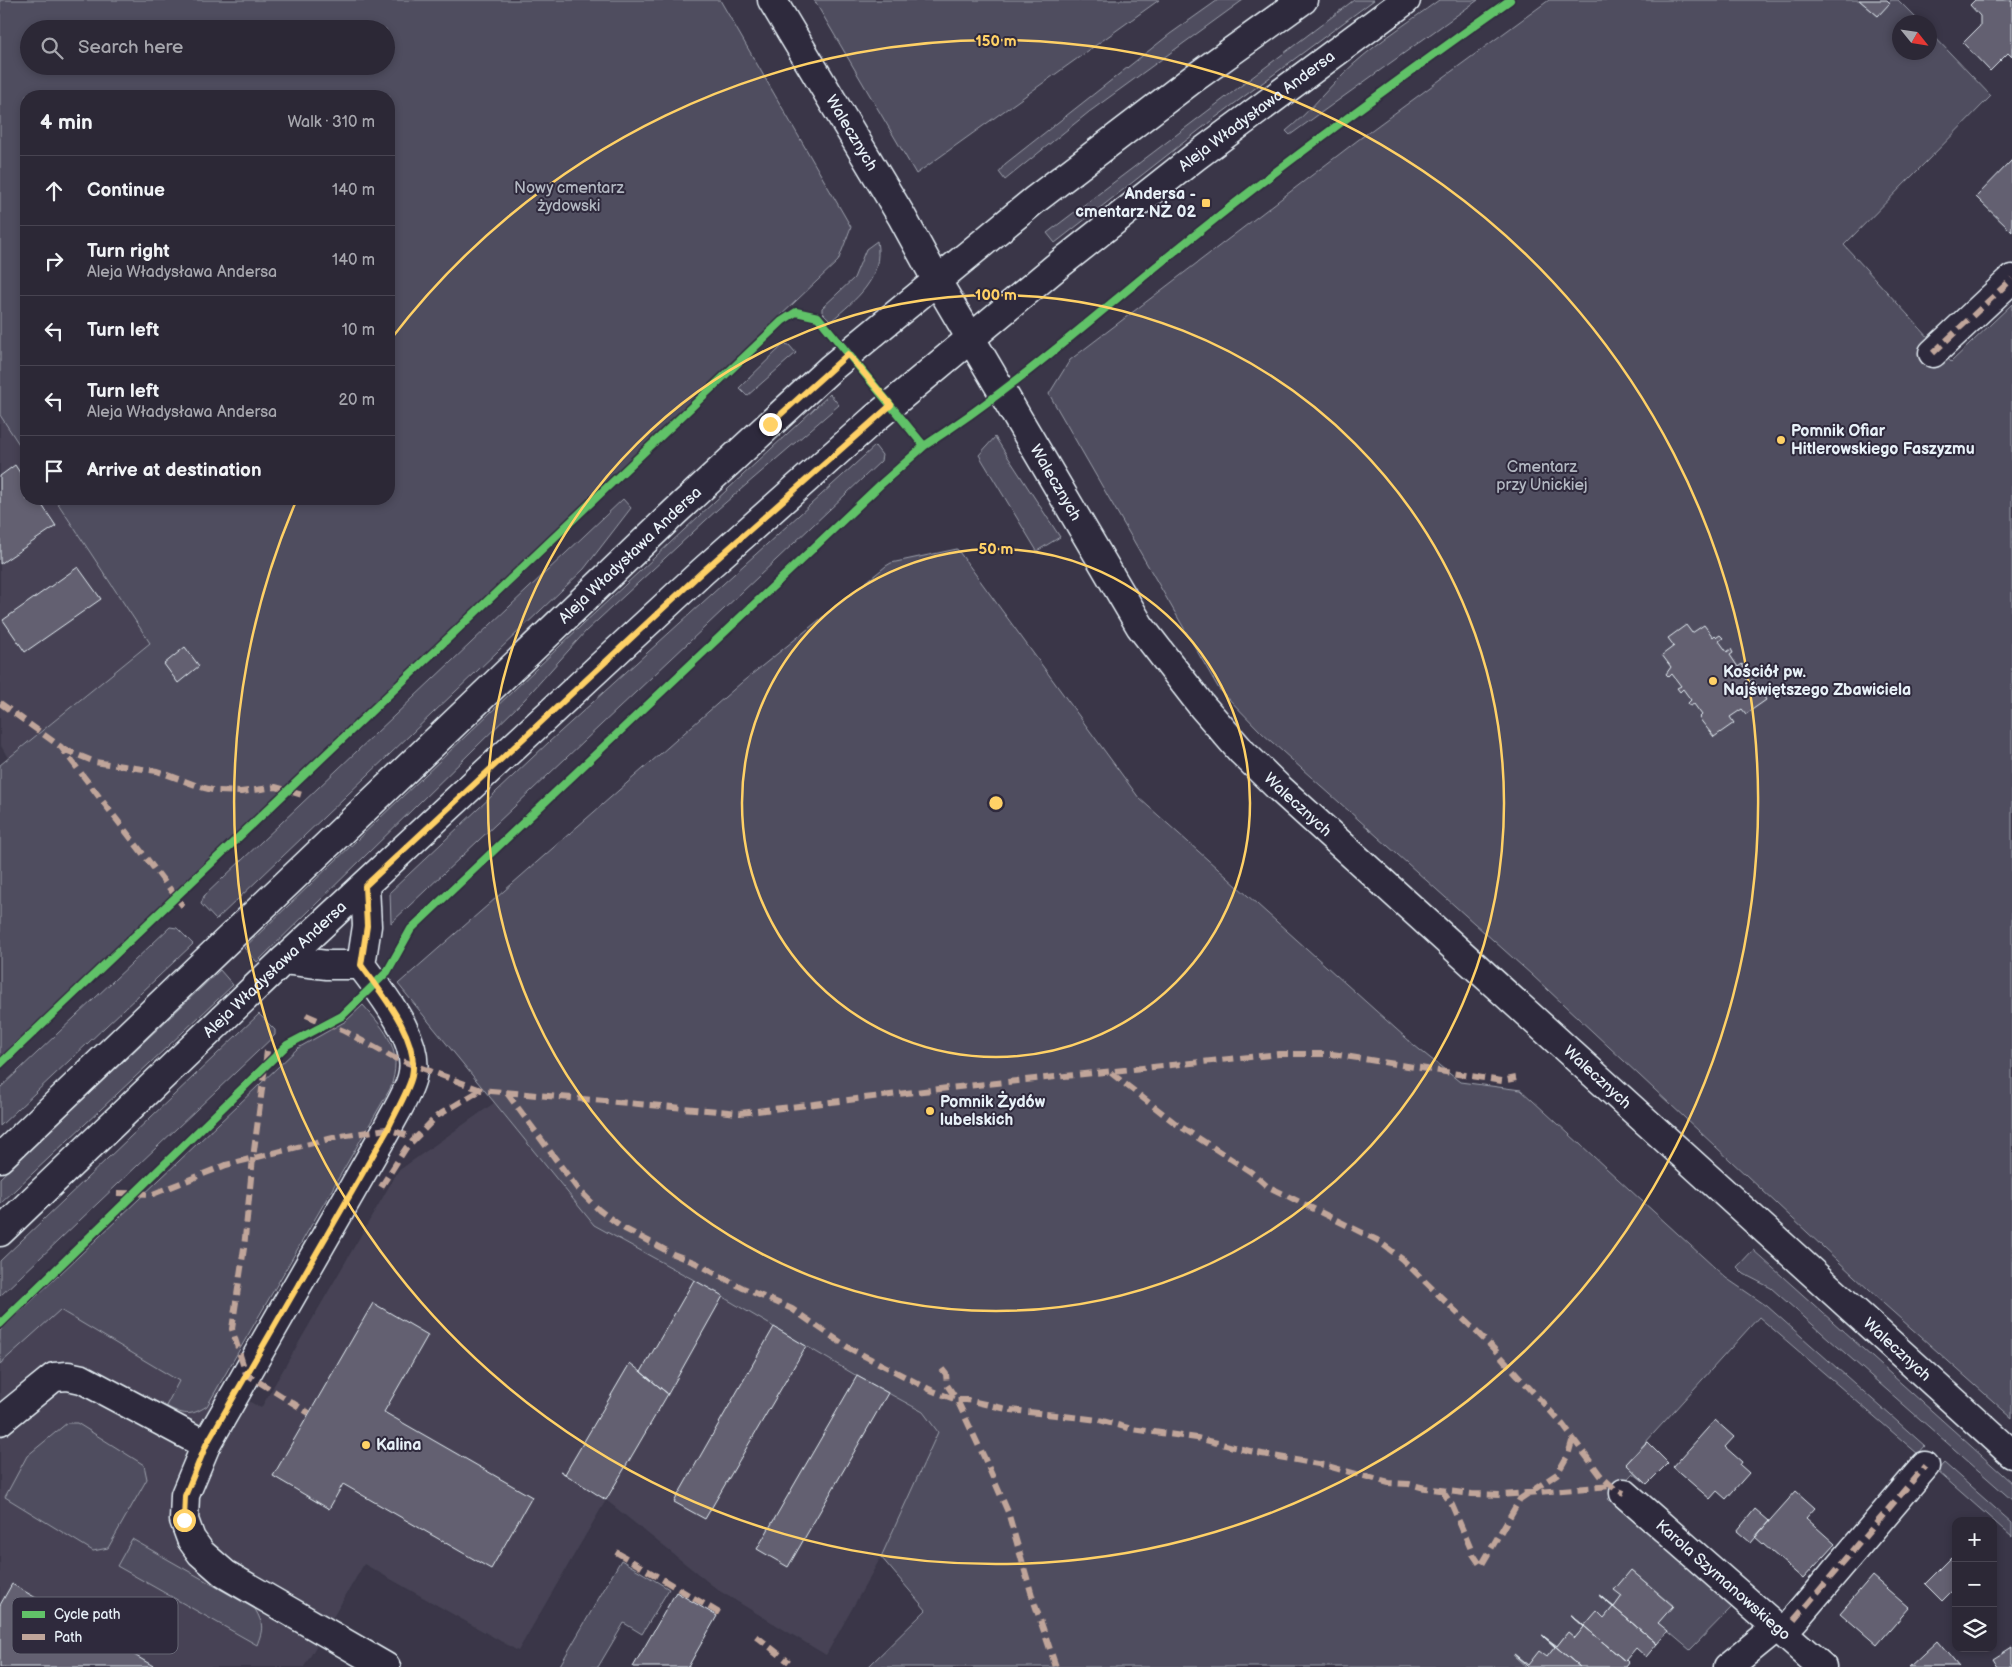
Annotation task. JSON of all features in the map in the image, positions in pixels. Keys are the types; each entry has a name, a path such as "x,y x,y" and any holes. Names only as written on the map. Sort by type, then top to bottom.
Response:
{"street":[{"name":"Walecznych","path":"772,0 902,217 937,281 1140,626 1202,706 1242,752 1278,788 2012,1454"},
{"name":"Aleja Władysława Andersa","path":"0,1158 684,504 831,368 1036,199 1193,79 1302,0"},
{"name":"Aleja Władysława Andersa","path":"0,1232 284,960 702,572 874,419 1056,267 1194,157 1406,0"},
{"path":"1933,353 2012,279"},
{"path":"365,886 367,926 361,965 406,1033 412,1055 412,1077 388,1129 206,1445 185,1496 184,1520 191,1539 201,1553 224,1574 386,1667"},
{"path":"284,960 327,965 361,965"},
{"path":"0,1422 54,1377 68,1376 82,1378 206,1445"},
{"path":"1728,1667 1786,1624 1925,1466"},
{"name":"Karola Szymanowskiego","path":"1624,1493 1786,1624 1822,1667"}],"shaded area":[{"path":"0,415 20,446 20,505 59,505 150,643 8,758 0,744"},
{"path":"494,1103 594,1225 694,1280 857,1376 923,1412 938,1432 881,1557 826,1655 718,1590 606,1500 518,1651 364,1564 304,1667 0,1667 0,1340 51,1291 261,1408 398,1171"}],"green space":[{"name":"Nowy cmentarz żydowski","path":"0,0 720,0 851,227 838,261 0,1057 0,765 150,643 59,505 395,505 395,90 20,90 20,446 0,415"},
{"path":"814,0 1159,0 916,174"},
{"path":"1218,0 1243,0 1089,112 1005,180 999,172 1005,164 1170,34"},
{"path":"1354,0 1374,0 1211,121 1055,243 1047,233"},
{"path":"1439,0 1478,0 1290,135 1286,131 1364,55"},
{"name":"Cmentarz przy Unickiej","path":"1549,0 1859,0 1878,16 1891,0 1898,0 1913,15 1892,15 1892,60 1937,60 1937,39 1991,96 1844,245 1951,362 2012,304 2012,1418 1884,1304 1532,975 1263,734 1219,689 1049,394 1070,360 1358,140"},
{"path":"877,241 878,254 872,277 850,305 831,321 822,312 822,308 854,278 866,249"},
{"path":"784,344 789,345 796,353 747,396 739,388"},
{"path":"830,394 839,405 718,509 586,631 524,700 257,962 244,948 582,625"},
{"path":"995,437 1060,537 1037,551 979,455"},
{"path":"875,446 882,455 881,461 391,923 390,892 549,742"},
{"path":"623,499 631,508 584,569 216,920 201,904 204,896"},
{"path":"957,549 1139,798 1415,1046 1460,1082 1521,1090 1726,1278 1767,1306 1925,1446 1918,1454 1759,1317 1626,1464 1647,1484 1633,1473 1608,1499 1732,1607 1690,1650 1658,1623 1673,1605 1631,1570 1615,1590 1622,1596 1614,1607 1599,1596 1613,1607 1604,1618 1597,1612 1584,1626 1571,1614 1584,1627 1575,1638 1568,1632 1557,1646 1542,1635 1555,1647 1547,1657 1528,1665 1513,1655 1526,1667 868,1667 926,1610 881,1557 938,1432 923,1412 857,1376 694,1280 594,1225 398,984 741,683 886,566 891,563"},
{"path":"170,927 177,928 193,944 0,1126 0,1088"},
{"path":"220,970 233,985 0,1204 0,1178"},
{"path":"363,1005 386,1033 391,1043 395,1064 390,1089 207,1406 187,1414 166,1406 179,1381 60,1310 0,1364 0,1331 298,1048 346,1021"},
{"path":"259,1014 275,1030 275,1035 0,1296 0,1261"},
{"path":"1753,1250 2012,1483 2012,1500 1771,1288 1744,1274 1737,1267"},
{"path":"67,1423 77,1423 144,1465 147,1479 108,1548 93,1551 5,1497 27,1456"},
{"path":"1944,1463 2012,1523 2012,1537 1997,1524 1997,1517 1989,1517 1937,1471"},
{"path":"132,1539 255,1609 262,1627 257,1645 178,1600 178,1597 172,1597 117,1566"},
{"path":"621,1560 669,1589 642,1634 624,1623 598,1667 559,1667"}],"building":[{"path":"1859,0 1887,0 1890,3 1878,16"},
{"path":"1975,0 2012,0 2012,57 2008,53 1990,71 1963,43 1980,26 1980,16 1970,5"},
{"path":"2012,160 2012,232 1976,197"},
{"path":"15,465 20,473 20,505 42,505 56,526 0,564 0,476"},
{"path":"78,567 101,599 25,652 3,620"},
{"name":"Kościół pw. Najświętszego Zbawiciela","path":"1686,625 1692,633 1704,625 1713,637 1720,635 1723,638 1719,641 1727,652 1731,649 1733,653 1730,655 1738,667 1742,664 1744,668 1740,670 1749,682 1753,679 1766,700 1746,714 1742,709 1730,717 1734,723 1714,737 1699,718 1702,715 1694,704 1690,706 1688,703 1691,700 1683,689 1680,692 1677,688 1681,686 1672,674 1669,677 1666,674 1671,667 1662,655 1674,646 1668,638"},
{"path":"185,647 199,666 178,683 164,664"},
{"path":"694,1280 723,1296 668,1394 641,1372"},
{"name":"Kalina","path":"373,1303 428,1335 384,1412 532,1497 491,1569 343,1484 329,1509 273,1476"},
{"path":"774,1327 806,1346 705,1519 674,1502"},
{"path":"630,1363 668,1394 606,1500 560,1471 565,1474"},
{"path":"857,1376 888,1393 788,1567 757,1549"},
{"path":"1715,1420 1734,1437 1725,1447 1742,1462 1740,1465 1749,1473 1726,1499 1717,1491 1710,1499 1673,1467"},
{"path":"1647,1442 1668,1463 1647,1484 1626,1464"},
{"path":"1796,1491 1815,1508 1806,1518 1835,1544 1803,1579 1755,1537"},
{"path":"1755,1509 1769,1521 1751,1543 1737,1531"},
{"path":"1952,1559 1952,1591 1942,1601 1925,1584"},
{"path":"1631,1570 1673,1606 1658,1623 1668,1631 1657,1644 1599,1595 1614,1607 1622,1596 1614,1590"},
{"path":"1872,1576 1909,1608 1877,1645 1840,1613"},
{"path":"12,1584 34,1597 12,1597 12,1654 133,1654 155,1667 0,1667 0,1605"},
{"path":"676,1592 717,1616 688,1667 633,1667"},
{"path":"1599,1595 1657,1644 1646,1657 1636,1648 1625,1661 1571,1615 1584,1626 1597,1611 1604,1618 1613,1607"},
{"path":"1571,1615 1626,1660 1629,1663 1626,1667 1580,1667 1542,1635 1557,1646 1568,1632 1575,1638 1584,1627"},
{"path":"1542,1635 1580,1667 1528,1667 1514,1654 1528,1665 1539,1651 1547,1657 1555,1647"},
{"path":"1937,1641 1959,1667 1909,1667"},
{"path":"2012,1647 2012,1667 1998,1667 1993,1659"}],"marked path":[{"path":"1933,353 2012,279"},
{"path":"0,703 61,747 183,906"},
{"path":"63,749 95,762 157,771 216,791 241,792 276,787 302,795"},
{"path":"306,1015 344,1031 392,1057 481,1090 740,1113 948,1088 1279,1054 1332,1054 1502,1081 1516,1078"},
{"path":"267,1051 244,1248 232,1329 246,1374 309,1413"},
{"path":"1111,1073 1175,1123 1251,1172 1267,1186 1377,1240 1402,1259 1494,1349 1563,1425 1601,1476 1616,1490 1624,1493"},
{"path":"381,1187 406,1148 437,1116 481,1090"},
{"path":"507,1093 577,1188 599,1210 625,1229 743,1288 792,1309 849,1348 933,1391 957,1400 1008,1512 1033,1599 1056,1667"},
{"path":"117,1193 153,1194 226,1165 341,1136 387,1129 416,1138"},
{"path":"942,1369 946,1374 947,1385 957,1400 967,1400 1011,1410 1099,1420 1132,1429 1197,1438 1262,1454 1324,1465 1389,1483 1409,1484 1472,1494 1501,1495 1612,1486"},
{"path":"1441,1489 1452,1505 1473,1554 1481,1566 1520,1499 1557,1474 1568,1455 1573,1438"},
{"path":"1794,1620 1925,1466"},
{"path":"616,1552 721,1614"},
{"path":"756,1636 789,1662"}],"cycle path":[{"path":"0,1064 782,321 796,312 818,317 924,446 1029,371 1161,262 1272,174 1510,0"},
{"path":"0,1324 287,1045 342,1016 387,972 411,929 880,485 924,446"}],"place":[{"name":"Andersa - cmentarz NŻ 02","path":"1206,203"},
{"name":"Pomnik Ofiar Hitlerowskiego Faszyzmu","path":"1781,440"},
{"name":"Kościół pw. Najświętszego Zbawiciela","path":"1713,681"},
{"name":"Pomnik Żydów lubelskich","path":"930,1111"},
{"name":"Kalina","path":"366,1445"}],"route":[{"path":"184,1520 185,1496 206,1445 388,1129 412,1077 412,1055 406,1033 361,965 367,926 365,886 702,572 891,405 848,354 770,424"}]}
